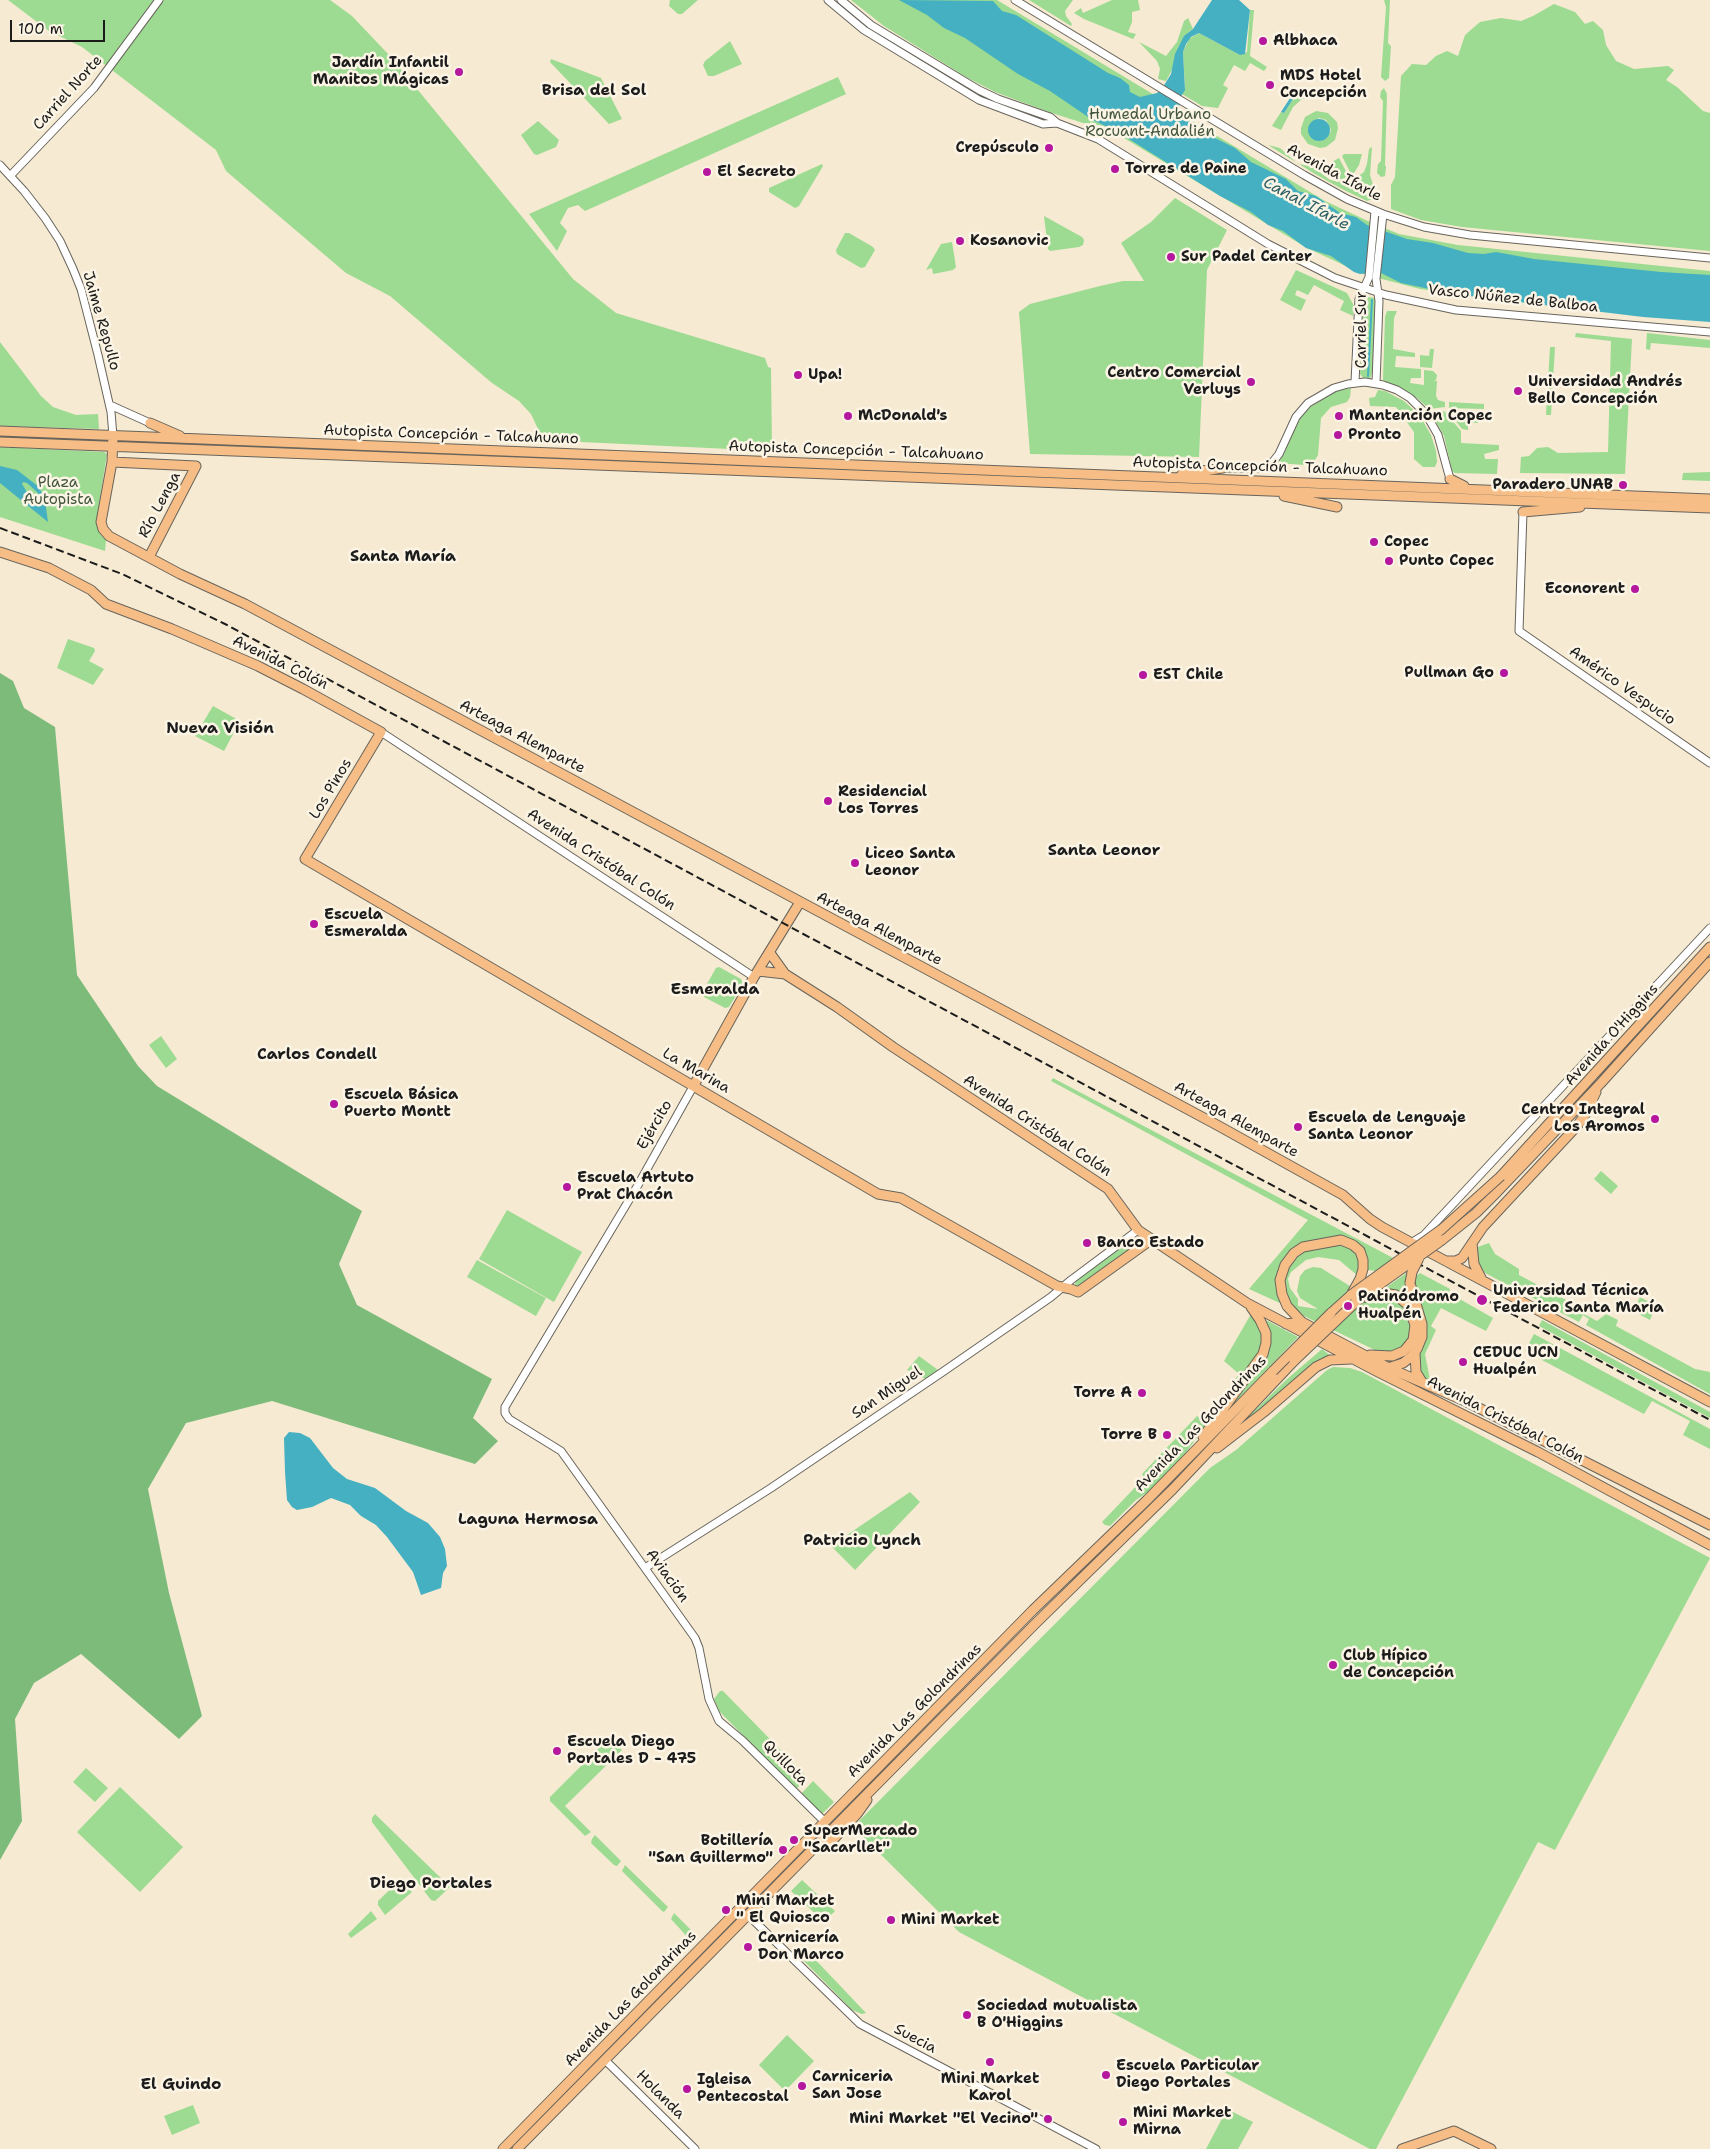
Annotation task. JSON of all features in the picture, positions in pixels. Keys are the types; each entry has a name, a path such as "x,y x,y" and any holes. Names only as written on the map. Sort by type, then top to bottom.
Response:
{"main road":[{"path":"150,423 187,439"},
{"name":"Autopista Concepción - Talcahuano","path":"0,431 1710,498"},
{"name":"Jaime Repullo","path":"113,436 114,446"},
{"name":"Autopista Concepción - Talcahuano","path":"0,442 1710,508"},
{"name":"Arteaga Alemparte","path":"114,446 101,520 102,527 109,536 253,609 1337,1191 1347,1197 1376,1224 1710,1402"},
{"name":"Río Lenga","path":"112,462 196,466 149,557"},
{"path":"1162,476 1223,468"},
{"path":"1450,479 1469,488"},
{"path":"1254,490 1338,507"},
{"path":"1523,512 1560,510 1601,504"},
{"name":"Avenida Colón","path":"0,552 49,568 91,590 106,604 172,629 258,666 381,732"},
{"name":"Los Pinos","path":"305,859 381,732"},
{"name":"La Marina","path":"305,859 878,1194 901,1198 1048,1282 1078,1292 1152,1239"},
{"name":"Ejército","path":"694,1085 756,974 800,902"},
{"name":"Avenida O'Higgins","path":"1355,1297 1420,1256 1464,1224 1710,947"},
{"name":"Avenida Cristóbal Colón","path":"770,953 785,974 838,1007 892,1048 1108,1189 1138,1230 1247,1303 1506,1436 1710,1545"},
{"name":"Avenida O'Higgins","path":"1355,1297 1505,1178 1601,1083 1710,962"},
{"path":"1694,980 1710,969"},
{"path":"756,974 785,974"},
{"path":"1446,1261 1460,1259 1483,1227 1577,1126 1585,1115 1601,1083"},
{"path":"1302,1322 1287,1306 1280,1285 1283,1270 1294,1253 1307,1245 1342,1240 1357,1248 1362,1255 1364,1265 1355,1297 1378,1293 1392,1294 1404,1301 1409,1308 1415,1325 1413,1340 1404,1351 1392,1356 1362,1353"},
{"path":"1472,1242 1474,1264 1482,1280"},
{"path":"1369,1367 1389,1368 1403,1363 1415,1352 1421,1341 1423,1328 1410,1283 1414,1266 1420,1256"},
{"name":"Avenida Las Golondrinas","path":"503,2149 1034,1610 1355,1297"},
{"path":"1188,1459 1263,1354 1266,1343 1265,1329 1257,1314 1247,1303"},
{"path":"1286,1324 1302,1322"},
{"name":"Avenida Cristóbal Colón","path":"1302,1322 1389,1368 1467,1402 1710,1525"},
{"path":"1415,1352 1416,1372 1422,1382"},
{"path":"1204,1456 1251,1423 1320,1364 1334,1359 1354,1359"},
{"name":"Avenida Las Golondrinas","path":"517,2149 1034,1625 1204,1456 1276,1373"},
{"path":"1034,1610 1034,1625"},
{"path":"830,1843 857,1814 876,1785"},
{"path":"733,1915 748,1915 746,1907 749,1899"},
{"path":"603,2048 602,2054 605,2060"},
{"path":"574,2077 574,2091"},
{"path":"1402,2149 1454,2131 1491,2149"}],"street":[{"name":"Carriel Norte","path":"11,176 94,88 159,0"},
{"name":"Vasco Núñez de Balboa","path":"828,0 864,30 979,100 1043,124 1057,124 1082,132 1108,144 1208,208 1296,260 1335,278 1378,293 1456,310 1710,332"},
{"name":"Vasco Núñez de Balboa","path":"841,0 871,25 979,90 998,100 1050,117 1057,124"},
{"name":"Avenida Ifarle","path":"1015,0 1323,186 1379,213 1424,226 1462,234 1710,258"},
{"name":"Jaime Repullo","path":"0,165 45,218 67,255 81,289 110,405 113,436"},
{"path":"1373,276 1379,213"},
{"name":"Carriel Sur","path":"1355,382 1359,299 1373,276"},
{"name":"Carriel Sur","path":"1373,276 1378,293 1376,383"},
{"name":"Carriel Sur","path":"1223,468 1258,468 1271,464 1277,457 1292,425 1308,403 1334,388 1355,382 1376,383 1403,394 1426,414 1438,435 1450,479"},
{"path":"110,405 150,423"},
{"name":"Américo Vespucio","path":"1523,512 1519,631 1710,764"},
{"name":"Avenida Colón","path":"381,732 432,765"},
{"name":"Avenida Cristóbal Colón","path":"432,765 756,974"},
{"name":"Avenida O'Higgins","path":"1411,1243 1424,1235 1710,928"},
{"name":"Ejército","path":"505,1413 506,1407 638,1185 694,1085"},
{"name":"San Miguel","path":"645,1568 779,1483 1063,1288 1138,1230"},
{"name":"Aviación","path":"505,1413 509,1419 555,1446 563,1454 695,1638 699,1648 709,1699 724,1726"},
{"name":"Quillota","path":"724,1726 825,1822"},
{"name":"Suecia","path":"748,1915 860,2024 1096,2149"},
{"name":"Holanda","path":"605,2060 695,2149"}],"green space":[{"path":"8,0 330,0 352,16 390,56 573,279 616,313 765,358 768,367 771,368 772,451 539,440 538,429 531,414 519,401 492,383 390,296 346,273 226,171 216,150 82,47 49,31"},
{"path":"670,0 698,0 682,14 678,14 669,6"},
{"name":"Humedal Urbano Rocuant-Andalién","path":"851,0 997,0 1325,201 1368,221 1399,234 1458,245 1710,271 1710,320 1519,302 1420,289 1363,274 1307,248 1104,126 1083,123 1049,112 995,92 966,77 884,26"},
{"path":"1029,0 1073,0 1065,11 1072,24 1071,26"},
{"path":"1112,0 1138,0 1140,10 1132,12 1132,22 1128,32 1136,34 1133,39 1074,13 1081,8 1083,13"},
{"path":"1384,0 1390,0 1388,43 1391,46 1389,78 1385,81 1381,77 1386,7"},
{"path":"1554,4 1575,12 1585,24 1593,21 1603,30 1606,45 1616,61 1634,69 1668,66 1674,70 1666,80 1677,87 1703,111 1710,113 1710,251 1462,227 1421,220 1391,209 1391,185 1395,177 1401,76 1412,64 1426,65 1436,56 1447,51 1458,56 1465,35 1480,22 1501,18 1521,21"},
{"path":"1250,10 1254,10 1250,56 1267,67 1264,71 1250,63 1245,71 1234,65 1223,85 1228,88 1218,108 1202,106 1182,94 1185,87 1183,52 1189,39 1199,33 1240,55 1247,52"},
{"path":"1188,18 1193,29 1178,48 1173,68 1166,81 1158,79 1160,69 1157,61 1139,42 1166,56 1177,42 1184,21"},
{"path":"730,41 742,64 714,76 708,76 703,65 705,61"},
{"path":"551,59 601,78 622,119 609,124 550,62"},
{"path":"838,77 846,94 585,211 578,205 568,208 560,223 567,231 557,251 529,214"},
{"path":"1384,88 1387,94 1386,167 1385,176 1381,177 1377,173 1378,164 1381,161 1383,101 1380,97 1381,91"},
{"path":"1329,90 1345,92 1343,98 1318,95 1302,99 1293,107 1281,130 1272,126 1293,99 1309,92 1329,93"},
{"path":"1316,111 1328,113 1337,122 1338,128 1335,140 1326,147 1320,148 1308,144 1301,134 1305,117","holes":["1319,118 1326,120 1331,130 1330,133 1320,141 1313,139 1308,130 1309,127"]},
{"path":"538,121 559,140 556,147 537,155 534,154 521,135"},
{"path":"1268,145 1280,148 1296,162"},
{"path":"1372,147 1370,175 1373,185 1373,199 1367,201 1299,164 1312,166 1330,180 1345,183 1364,172 1369,149"},
{"path":"1344,154 1362,154 1359,165 1352,176 1342,156"},
{"path":"1339,158 1349,177 1339,179 1330,163"},
{"path":"822,164 823,166 799,206 795,208 769,192 769,188"},
{"path":"1175,198 1227,230 1207,270 1199,457 1030,454 1019,312 1030,304 1100,286 1123,281 1144,281 1121,243 1151,222"},
{"path":"1044,216 1082,237 1084,240 1083,245 1050,251 1048,249"},
{"path":"845,233 849,233 875,250 865,267 861,268 837,254 836,250"},
{"path":"952,242 956,267 953,270 933,274 932,268 926,270 941,244"},
{"path":"1296,270 1347,293 1354,306 1353,316 1340,310 1344,301 1314,285 1308,295 1297,290 1295,295 1306,300 1301,311 1280,300"},
{"path":"1363,296 1375,298 1373,370 1370,379 1365,380 1360,374"},
{"path":"1387,311 1397,311 1394,318 1393,349 1415,353 1415,357 1396,356 1395,367 1421,369 1421,378 1411,378 1410,383 1424,385 1424,370 1433,371 1437,375 1436,380 1433,380 1437,381 1436,396 1438,400 1445,402 1445,407 1429,409 1417,398 1383,380 1385,317"},
{"path":"1576,333 1632,339 1625,474 1520,473 1521,457 1529,456 1537,448 1548,447 1558,453 1608,452 1611,341 1575,337"},
{"path":"1647,333 1710,340 1710,348 1651,343 1650,350 1646,349"},
{"path":"0,342 41,396 53,407 76,415 98,414 99,429 0,426"},
{"path":"1550,347 1555,347 1551,415 1546,415"},
{"path":"1430,349 1434,349 1432,368 1420,367 1420,355 1429,356"},
{"path":"1351,388 1350,397 1347,402 1331,407 1321,418 1318,455 1315,460 1305,465 1276,463 1284,454 1295,425 1307,409 1336,391"},
{"path":"1378,390 1385,391 1404,401 1420,416 1431,435 1436,451 1437,462 1435,467 1423,467 1414,459 1414,432 1396,407 1370,406 1369,398 1375,397"},
{"path":"1449,402 1484,404 1484,409 1449,408"},
{"path":"1444,411 1461,431 1461,443 1499,445 1499,450 1484,454 1485,459 1498,459 1497,474 1455,473 1452,471 1444,436 1431,413"},
{"path":"1448,411 1478,413 1478,423 1468,422 1468,430 1462,429"},
{"name":"Plaza Autopista","path":"0,447 104,452 107,454 96,523 100,534 106,540 105,551 0,517"},
{"path":"1710,472 1710,481 1682,480 1683,473"},
{"path":"68,639 94,648 95,651 89,661 104,669 93,685 57,668"},
{"path":"0,673 13,681 24,708 55,727 77,975 138,1066 157,1086 362,1211 339,1264 357,1305 492,1379 473,1418 498,1441 475,1464 272,1401 186,1423 148,1489 169,1593 202,1716 179,1739 81,1654 34,1683 15,1719 22,1821 0,1860"},
{"path":"213,706 240,721 224,751 195,736"},
{"path":"719,967 741,979 743,984 729,1007 725,1008 704,997 703,991 716,968"},
{"path":"161,1036 177,1059 166,1068 149,1045"},
{"path":"1053,1078 1395,1259 1376,1271 1368,1270 1365,1256 1350,1240 1302,1244 1282,1263 1277,1273 1276,1287 1282,1304 1249,1289 1308,1220 1051,1081"},
{"path":"1601,1171 1618,1186 1611,1194 1594,1179"},
{"path":"507,1210 582,1252 554,1302 479,1259"},
{"path":"1132,1239 1136,1240 1137,1246 1078,1287 1076,1286 1077,1278"},
{"path":"1489,1243 1495,1254 1519,1269 1519,1275 1568,1301 1567,1305 1597,1321 1606,1314 1618,1320 1616,1326 1695,1369 1710,1372 1710,1394 1586,1325 1589,1319 1583,1315 1579,1322 1485,1273 1478,1265 1475,1248"},
{"path":"1332,1245 1347,1246 1357,1255 1361,1262 1358,1276 1339,1260 1318,1257 1306,1260 1291,1272 1288,1279 1290,1288 1298,1299 1298,1306 1318,1309 1300,1298 1297,1291 1300,1276 1305,1270 1313,1267 1321,1268 1377,1303 1380,1299 1393,1297 1399,1300 1406,1310 1411,1325 1409,1339 1401,1349 1392,1353 1379,1352 1304,1316 1290,1303 1284,1289 1284,1275 1293,1259 1307,1249"},
{"path":"477,1260 546,1298 536,1316 467,1277"},
{"path":"1408,1272 1405,1285 1410,1301 1399,1292 1385,1288"},
{"path":"1420,1273 1450,1289 1449,1293 1493,1318 1486,1331 1441,1308 1431,1326 1436,1330 1425,1354 1431,1385 1425,1381 1420,1373 1419,1355 1425,1340 1414,1286 1416,1276"},
{"path":"1640,1297 1656,1306 1650,1320 1633,1311"},
{"path":"1251,1314 1258,1323 1263,1340 1257,1355 1185,1454 1148,1492 1136,1500 1110,1526 1105,1525 1102,1522 1144,1478 1142,1474 1197,1416 1203,1421 1211,1413 1239,1374 1224,1361"},
{"path":"1266,1320 1298,1337 1223,1415 1269,1350 1271,1341"},
{"path":"1542,1320 1710,1412 1710,1418 1539,1326"},
{"path":"1534,1334 1710,1429 1710,1449 1683,1435 1690,1421 1652,1401 1644,1414 1525,1351"},
{"path":"1322,1349 1331,1356 1320,1359 1308,1368 1258,1413 1237,1428 1286,1380"},
{"path":"919,1356 938,1370 926,1379 907,1370"},
{"name":"Club Hípico de Concepción","path":"1333,1367 1350,1368 1362,1372 1710,1558 1555,1850 1538,1842 1376,2149 1370,2149 959,1932 853,1827 1210,1468 1236,1450 1327,1370"},
{"path":"910,1492 920,1502 855,1570 831,1546"},
{"path":"720,1691 723,1691 806,1776 807,1779 797,1788 719,1711 714,1699"},
{"path":"608,1739 611,1739 622,1750 565,1806 591,1832 585,1836 550,1801 550,1797"},
{"path":"86,1768 108,1788 95,1802 73,1782"},
{"path":"813,1781 834,1802 822,1814 802,1793"},
{"path":"120,1787 183,1847 140,1892 77,1832"},
{"path":"375,1814 450,1887 435,1901 431,1900 372,1822"},
{"path":"595,1835 621,1861 617,1866 591,1843"},
{"path":"625,1865 668,1907 664,1912 622,1871"},
{"path":"400,1880 403,1880 412,1892 385,1915 378,1905 378,1901"},
{"path":"802,1880 835,1911 824,1922 791,1891"},
{"path":"371,1911 377,1919 351,1938 348,1934"},
{"path":"674,1913 698,1937 694,1941 691,1941 671,1919"},
{"path":"809,1953 866,2013 862,2014 852,2010 803,1960"},
{"path":"787,2035 814,2061 785,2091 759,2065"},
{"path":"193,2105 200,2123 172,2135 164,2116"},
{"path":"1227,2109 1253,2122 1238,2149 1206,2149"}],"water":[{"name":"Humedal Urbano Rocuant-Andalién","path":"899,0 993,1 1002,11 1016,15 1108,73 1120,78 1129,85 1130,92 1140,97 1157,93 1163,87 1171,74 1175,54 1184,36 1193,29 1212,0 1239,0 1250,10 1245,54 1240,55 1199,33 1191,37 1183,52 1185,90 1179,100 1180,113 1207,134 1235,148 1251,162 1286,179 1298,191 1316,196 1340,213 1356,217 1367,225 1407,239 1433,243 1468,253 1484,254 1496,252 1534,259 1710,275 1710,322 1643,317 1453,294 1401,283 1379,272 1360,274 1354,272 1331,256 1306,248 1283,231 1268,225 1251,212 1220,196 1121,134 1091,119 1050,91 1018,74 965,38 944,28 927,15"},
{"path":"1308,88 1329,90 1329,93 1310,92 1307,95 1301,95 1293,99 1284,113 1281,112 1294,92"},
{"path":"1319,119 1327,122 1330,130 1327,138 1319,141 1311,138 1308,130 1311,122"},
{"path":"0,466 17,470 39,487 45,500 48,522 0,483","holes":["23,482 27,483 40,496 39,500 33,502 22,484"]},
{"path":"289,1432 300,1433 310,1438 333,1468 347,1479 375,1488 406,1511 428,1523 440,1537 445,1549 447,1566 443,1573 441,1588 421,1595 413,1572 387,1537 376,1525 361,1516 350,1505 331,1498 312,1507 297,1510 292,1507 287,1500 285,1472 284,1438"}],"waterway":[{"path":"1368,376 1372,300"}],"railway":[{"path":"0,528 122,574 225,624 1710,1420"}],"place":[{"name":"Albhaca","path":"1263,41"},
{"name":"Jardín Infantil Manitos Mágicas","path":"459,72"},
{"name":"MDS Hotel Concepción","path":"1270,85"},
{"name":"Crepúsculo","path":"1049,148"},
{"name":"Torres de Paine","path":"1115,169"},
{"name":"El Secreto","path":"707,172"},
{"name":"Kosanovic","path":"960,241"},
{"name":"Sur Padel Center","path":"1171,257"},
{"name":"Upa!","path":"798,375"},
{"name":"Centro Comercial Verluys","path":"1251,382"},
{"name":"Universidad Andrés Bello Concepción","path":"1518,391"},
{"name":"McDonald's","path":"848,416"},
{"name":"Mantención Copec","path":"1339,416"},
{"name":"Pronto","path":"1338,435"},
{"name":"Paradero UNAB","path":"1623,485"},
{"name":"Copec","path":"1374,542"},
{"name":"Punto Copec","path":"1389,561"},
{"name":"Econorent","path":"1635,589"},
{"name":"Pullman Go","path":"1504,673"},
{"name":"EST Chile","path":"1143,675"},
{"name":"Residencial Los Torres","path":"828,801"},
{"name":"Liceo Santa Leonor","path":"855,863"},
{"name":"Escuela Esmeralda","path":"314,924"},
{"name":"Escuela Básica Puerto Montt","path":"334,1104"},
{"name":"Centro Integral Los Aromos","path":"1655,1119"},
{"name":"Escuela de Lenguaje Santa Leonor","path":"1298,1127"},
{"name":"Escuela Artuto Prat Chacón","path":"567,1187"},
{"name":"Banco Estado","path":"1087,1243"},
{"name":"Universidad Técnica Federico Santa María","path":"1482,1300"},
{"name":"Patinódromo Hualpén","path":"1348,1306"},
{"name":"CEDUC UCN Hualpén","path":"1463,1362"},
{"name":"Torre A","path":"1142,1393"},
{"name":"Torre B","path":"1167,1435"},
{"name":"Club Hípico de Concepción","path":"1333,1665"},
{"name":"Escuela Diego Portales D - 475","path":"557,1751"},
{"name":"SuperMercado \"Sacarllet\"","path":"794,1840"},
{"name":"Botillería \"San Guillermo\"","path":"783,1850"},
{"name":"Mini Market \" El Quiosco","path":"726,1910"},
{"name":"Mini Market","path":"891,1920"},
{"name":"Carnicería Don Marco","path":"748,1947"},
{"name":"Sociedad mutualista B O'Higgins","path":"967,2015"},
{"name":"Mini Market Karol","path":"990,2062"},
{"name":"Escuela Particular Diego Portales","path":"1106,2075"},
{"name":"Carniceria San Jose","path":"802,2086"},
{"name":"Igleisa Pentecostal","path":"687,2089"},
{"name":"Mini Market \"El Vecino\"","path":"1048,2119"},
{"name":"Mini Market Mirna","path":"1123,2122"}],"district":[{"name":"Brisa del Sol","path":"594,91"},
{"name":"Santa María","path":"403,557"},
{"name":"Nueva Visión","path":"220,729"},
{"name":"Santa Leonor","path":"1104,851"},
{"name":"Esmeralda","path":"715,990"},
{"name":"Carlos Condell","path":"317,1055"},
{"name":"Laguna Hermosa","path":"528,1520"},
{"name":"Patricio Lynch","path":"862,1541"},
{"name":"Diego Portales","path":"431,1884"},
{"name":"El Guindo","path":"181,2085"}],"water label":[{"name":"Canal Ifarle","path":"1306,204"}]}
